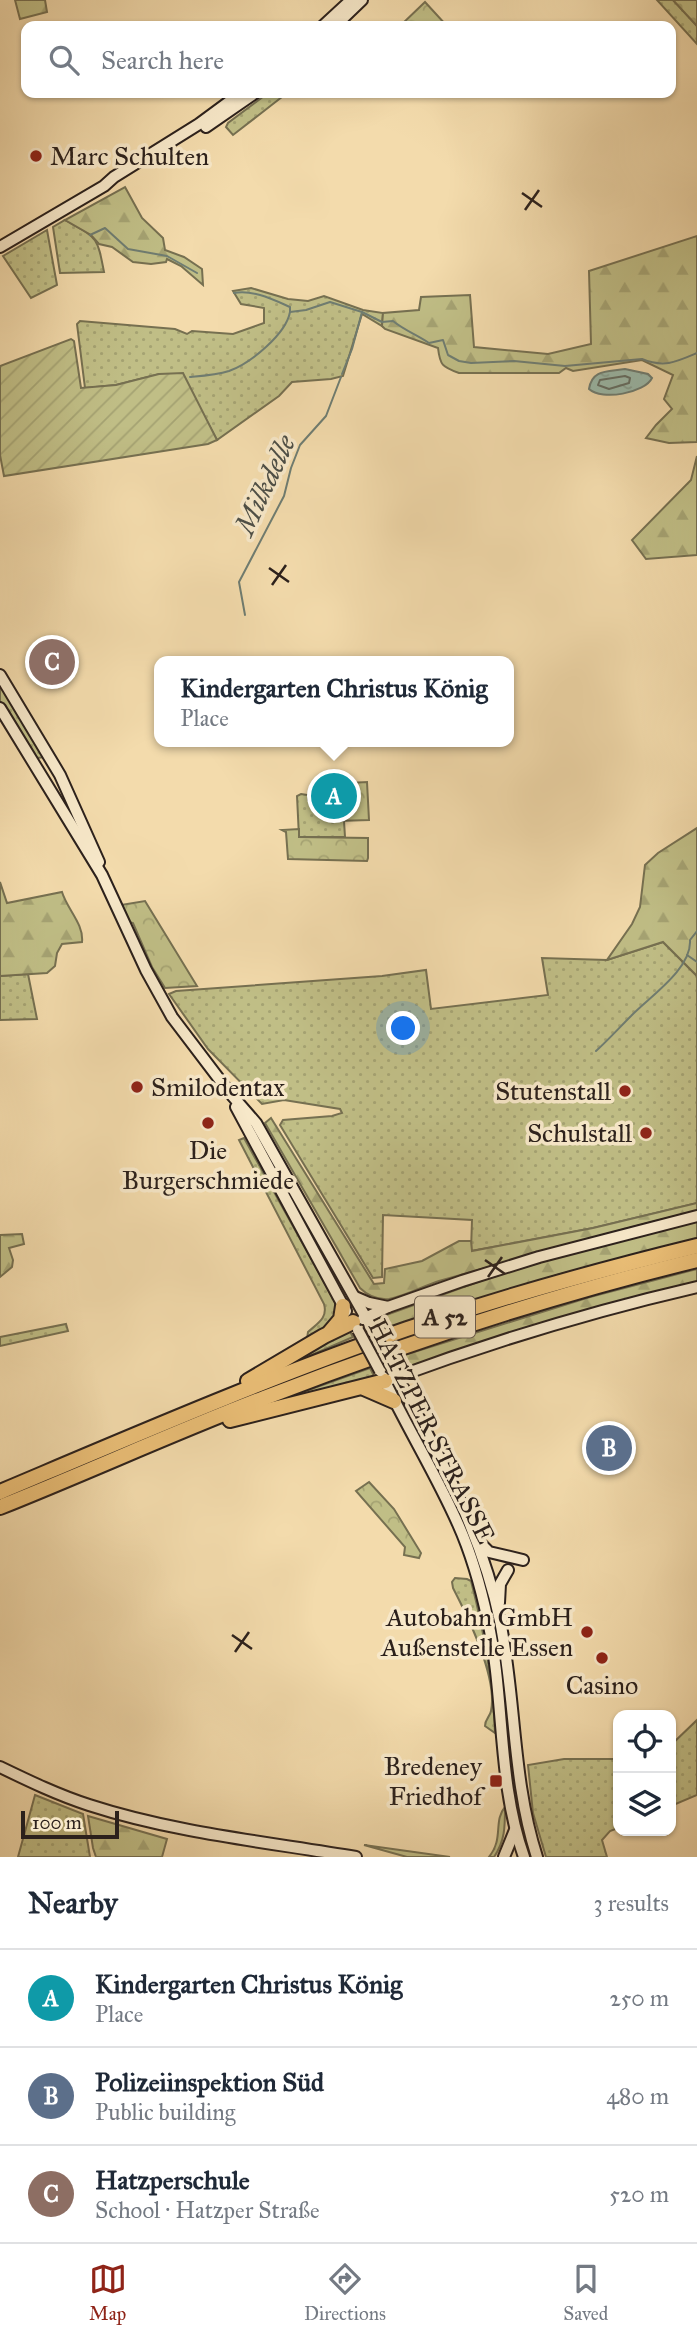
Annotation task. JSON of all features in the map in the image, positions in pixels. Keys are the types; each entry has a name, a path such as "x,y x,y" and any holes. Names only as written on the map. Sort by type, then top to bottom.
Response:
{"highway":[{"name":"A 52","path":"0,1492 200,1409 407,1329 582,1275 697,1246"},
{"name":"A 52","path":"0,1507 262,1398 411,1343 586,1288 697,1260"},
{"path":"200,1409 324,1336 338,1324 343,1306"},
{"path":"324,1336 362,1324"},
{"path":"174,1435 364,1388 389,1374"},
{"path":"364,1388 401,1397"}],"main road":[{"path":"328,21 351,0"},
{"path":"339,21 362,0"},
{"path":"0,247 104,186 234,98"},
{"path":"104,186 118,182 175,148 248,98"},
{"name":"HATZPER STRASSE","path":"0,676 60,775 100,863 102,875"},
{"name":"HATZPER STRASSE","path":"0,708 102,875 167,1009 229,1092 256,1123 355,1297 362,1324 401,1397 458,1523 475,1572 495,1657 506,1780 515,1830 524,1857"},
{"name":"HATZPER STRASSE","path":"229,1092 343,1306 362,1324"},
{"path":"362,1324 388,1307 538,1257 697,1216"},
{"path":"389,1374 417,1369 586,1315 697,1287"},
{"path":"355,1297 388,1307"},
{"path":"401,1397 417,1369"},
{"name":"HATZPER STRASSE","path":"401,1397 453,1484 488,1571 508,1663 518,1779 526,1822 537,1857"},
{"path":"475,1539 489,1552 523,1560"},
{"path":"500,1619 500,1584 508,1570"},
{"path":"0,1767 88,1805 167,1826 356,1857"},
{"path":"504,1857 515,1830"}],"green space":[{"path":"15,0 45,0 47,12 20,19"},
{"path":"657,0 673,0 697,26 697,44"},
{"path":"673,0 697,0 697,26"},
{"path":"425,2 442,21 405,21"},
{"path":"261,98 281,98 233,135 226,127"},
{"path":"125,187 142,218 163,238 165,250 184,257 202,269 203,285 181,266 167,259 166,262 151,264 133,262 112,247 99,244 91,235 65,220"},
{"path":"65,220 94,239 104,272 60,273 53,227"},
{"path":"47,230 57,285 31,298 3,256"},
{"path":"697,236 697,442 669,443 646,438 672,409 664,399 673,375 642,360 573,371 566,368 559,373 459,373 443,365 438,348 382,326 383,313 419,310 421,297 470,295 474,347 548,354 591,344 589,271"},
{"path":"251,288 288,299 308,301 324,296 363,310 383,313 382,326 362,314 343,376 292,382 279,396 217,440 203,414 159,374 116,385 85,388 77,324 80,321 175,329 187,334 192,331 233,334 264,323 264,308 241,304 233,291"},
{"path":"71,339 74,341 81,388 116,385 159,374 183,373 217,440 208,444 4,476 0,455 0,366"},
{"path":"697,456 697,555 646,559 632,540 691,480"},
{"path":"0,682 46,757 37,758 33,755 0,701"},
{"path":"367,782 369,820 338,821 336,811 339,810 339,793 350,792 349,783"},
{"path":"308,795 308,800 316,802 320,816 335,812 337,821 344,821 345,837 299,837 297,796"},
{"path":"697,828 697,976 663,942 607,960 632,924 640,907 645,865 658,853"},
{"path":"299,829 299,837 368,838 367,861 288,859 286,832 282,830"},
{"path":"0,882 7,903 62,892 78,923 82,942 62,944 55,966 47,973 0,976"},
{"path":"145,901 197,986 165,988 152,967 133,923 129,922 121,905"},
{"path":"663,942 697,976 697,1203 593,1228 471,1251 472,1220 383,1215 382,1277 373,1278 280,1125 283,1120 332,1116 342,1113 340,1109 284,1100 262,1104 208,1049 169,994 176,991 382,976 426,970 431,1009 548,995 542,958 607,960"},
{"path":"28,974 37,1019 0,1020 0,976"},
{"path":"271,1118 374,1284 384,1283 385,1269 422,1261 459,1241 471,1241 472,1251 593,1228 697,1203 697,1211 439,1281 395,1298 377,1298 360,1288 265,1123"},
{"path":"244,1138 335,1302 335,1315 332,1320 324,1329 307,1339 308,1332 319,1323 325,1313 324,1304 239,1140"},
{"path":"697,1221 697,1239 557,1275 381,1331 375,1319 486,1279 590,1247"},
{"path":"22,1234 24,1244 9,1248 12,1267 0,1277 0,1235"},
{"path":"697,1269 697,1282 402,1370 395,1358 590,1297"},
{"path":"66,1324 68,1331 0,1346 0,1337"},
{"path":"348,1328 353,1337 277,1370"},
{"path":"370,1368 376,1380 275,1402"},
{"path":"369,1482 394,1509 421,1553 419,1558 404,1555 405,1547 356,1491"},
{"path":"455,1578 471,1581 487,1656 492,1694 495,1733 485,1726 491,1711 492,1697 486,1665 453,1588 452,1582"},
{"path":"697,1720 697,1795 676,1804 676,1773 676,1740"},
{"path":"564,1759 613,1759 613,1830 602,1840 607,1857 546,1857 533,1813 528,1765"},
{"path":"35,1795 83,1814 90,1857 18,1857"},
{"path":"505,1807 502,1839 494,1857 489,1857 496,1844 501,1812"},
{"path":"88,1816 167,1839 162,1857 96,1857"},
{"path":"364,1845 450,1857 407,1857"}],"water":[{"path":"625,369 648,374 652,378 641,388 623,394 595,393 589,389 597,375"}],"waterway":[{"path":"90,235 105,228 128,249 167,256 197,273"},
{"path":"234,293 263,296 290,307 290,312 330,302 362,312 382,322 393,321 429,343 443,340 448,355 471,363 514,361 565,366 642,359 664,363 697,353"},
{"path":"190,377 224,372 247,362 275,338 290,312"},
{"name":"Milkdelle","path":"342,374 362,312"},
{"name":"Milkdelle","path":"245,615 239,582 284,496 300,445 326,416 341,377"},
{"path":"596,1051 677,972 689,951 690,940 697,931"},
{"path":"687,955 697,962"}],"place":[{"name":"Marc Schulten","path":"36,156"},
{"name":"Hatzperschule","path":"52,662"},
{"name":"Kindergarten Christus König","path":"334,796"},
{"name":"Smilodentax","path":"137,1087"},
{"name":"Stutenstall","path":"625,1091"},
{"name":"Die Burgerschmiede","path":"208,1123"},
{"name":"Schulstall","path":"646,1133"},
{"name":"Polizeiinspektion Süd","path":"609,1448"},
{"name":"Autobahn GmbH Außenstelle Essen","path":"587,1632"},
{"name":"Casino","path":"602,1658"},
{"name":"Bredeney Friedhof","path":"496,1781"}]}
